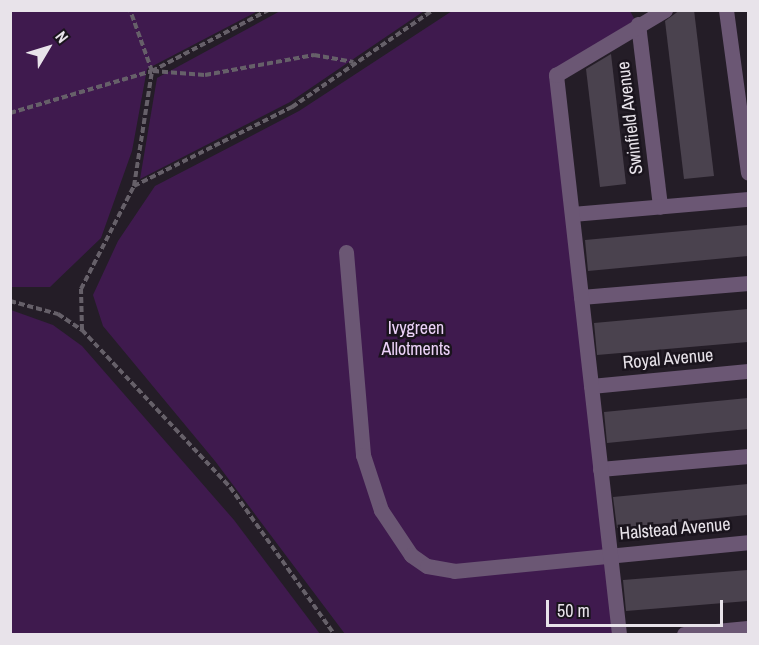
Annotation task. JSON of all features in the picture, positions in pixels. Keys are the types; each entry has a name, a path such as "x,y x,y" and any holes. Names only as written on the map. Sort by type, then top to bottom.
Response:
{"street":[{"path":"619,634 608,555 556,75 638,24 665,10"},
{"path":"726,10 748,173"},
{"name":"Swinfield Avenue","path":"638,24 660,207"},
{"path":"572,214 748,199"},
{"name":"Halstead Avenue","path":"346,252 363,455 381,510 411,555 427,566 454,571 748,542"},
{"path":"581,297 748,283"},
{"name":"Royal Avenue","path":"591,386 748,371"},
{"path":"600,469 748,456"},
{"path":"684,634 748,628"}],"path":[{"path":"82,330 81,289 134,186 152,71 130,10"},
{"path":"10,113 152,71 268,10"},
{"path":"134,186 292,107 354,62 433,10"},
{"path":"152,71 205,75 314,55 354,62"},
{"path":"10,301 58,314 82,330 230,487 334,634"}],"green space":[{"path":"11,10 258,11 147,69 132,151 101,238 50,287 11,287"},
{"path":"282,10 424,11 290,102 140,179 157,78"},
{"name":"Ivygreen Allotments","path":"452,11 630,11 635,20 550,74 614,634 345,634 215,461 103,326 93,295 118,241 155,186 299,111"},
{"path":"11,310 53,325 82,346 234,520 320,634 11,634"}],"building":[{"path":"680,10 694,10 714,176 684,179 665,21"},
{"path":"611,54 626,184 600,187 586,69"},
{"path":"748,225 748,256 588,271 585,240"},
{"path":"748,309 748,342 597,355 594,323"},
{"path":"748,398 748,429 607,443 604,412"},
{"path":"748,484 748,515 617,528 613,497"},
{"path":"748,570 748,601 626,611 623,580"}]}
